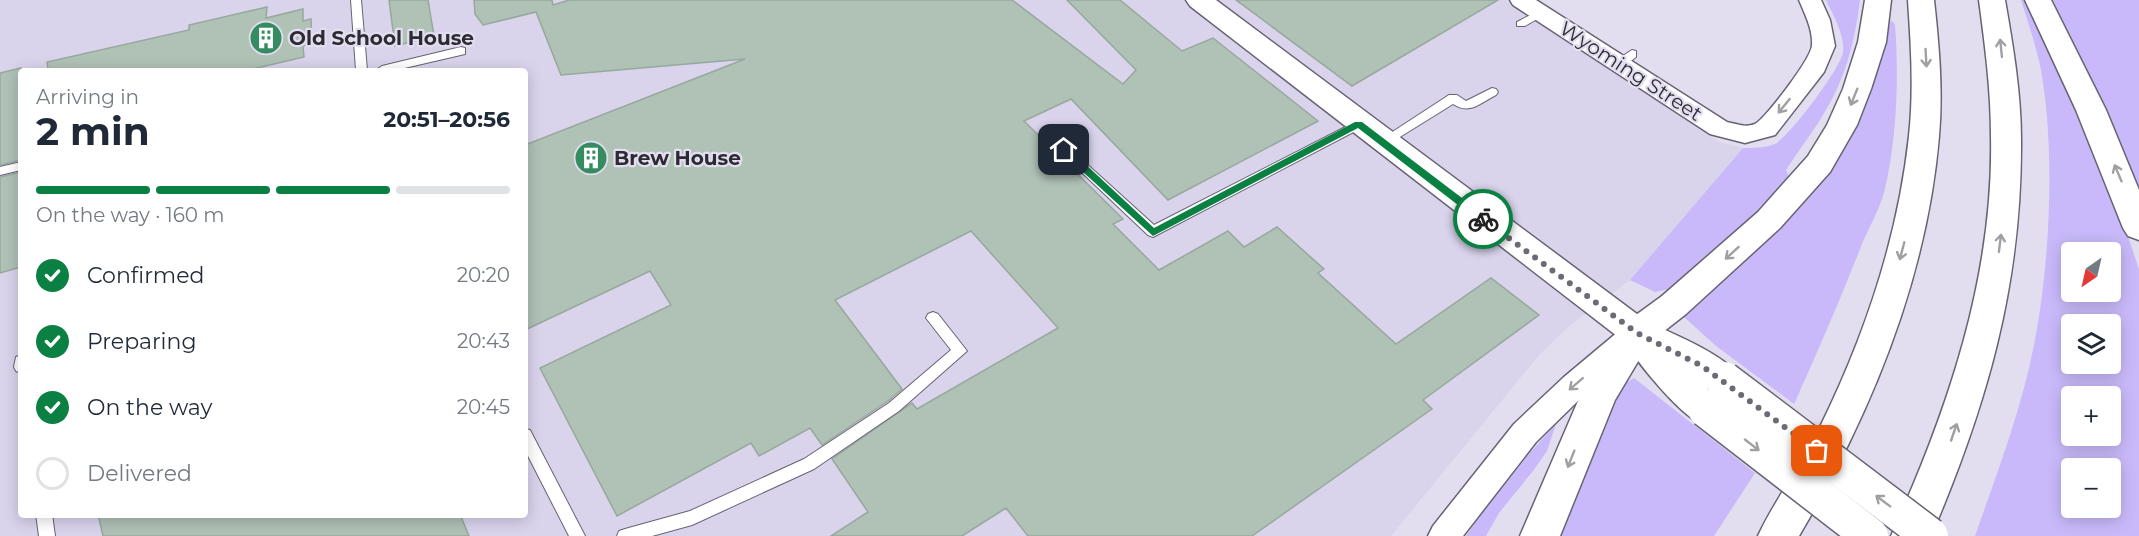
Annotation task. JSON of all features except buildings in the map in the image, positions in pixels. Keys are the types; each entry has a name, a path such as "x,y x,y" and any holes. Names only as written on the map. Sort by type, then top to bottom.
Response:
{"main road":[{"path":"1199,0 1359,124 1637,333 1657,361 1682,388 1715,394 1930,536"},
{"path":"1540,536 1599,394 1637,333 1674,304 1769,220 1819,164 1842,125 1866,64 1878,0"},
{"path":"1778,536 1793,513 1848,406 1887,309 1911,220 1924,136 1926,62 1921,0"},
{"path":"1911,536 1934,487 1971,381 1995,283 2006,195 2007,111 2000,38 1992,0"},
{"path":"2038,0 2091,110 2139,228"},
{"path":"1715,394 1870,536"}],"street":[{"name":"Wyoming Street","path":"1521,0 1530,18 1626,59 1719,128 1745,135 1766,129 1816,67 1824,46 1819,20 1810,0"},
{"path":"1444,536 1531,427 1574,386 1637,333"}],"lane":[{"path":"356,0 362,68"},
{"path":"390,68 462,51"},
{"path":"1383,142 1453,98 1465,106 1492,92"},
{"path":"1064,150 1153,232 1359,124"},
{"path":"0,171 18,167"},
{"path":"625,536 692,518 755,490 809,464 894,407 960,351 933,318"},
{"path":"528,441 577,536"},
{"path":"45,518 47,536"}],"shaded area":[{"path":"0,0 1505,0 1719,142 1743,148 1630,280 1573,323 1540,354 1391,536 0,536"},
{"path":"1826,0 1860,0 1854,38 1838,88 1786,170 1789,177 1750,218 1674,288 1655,292 1630,280 1743,148 1763,147 1775,144 1782,139 1834,72 1843,52 1843,46 1838,25"},
{"path":"2021,0 2028,0 2119,210 2139,269 2139,536 1975,536 2008,442 2029,370 2040,313 2047,242 2049,168 2045,97 2034,41"},
{"path":"2045,0 2139,0 2139,198"},
{"path":"1891,20 1895,24 1897,86 1892,148 1885,189 1794,404 1716,346 1684,317 1774,234 1813,191 1839,156 1875,72"},
{"path":"1634,378 1755,473 1714,536 1555,536 1620,386"},
{"path":"1556,424 1547,451 1499,513 1486,536 1466,536 1501,485"}],"way so far":[{"path":"1483,219 1637,333 1671,348 1724,380 1817,451"}],"place":[{"name":"Old School House","path":"266,38"},
{"name":"Brew House","path":"591,158"}],"route":[{"path":"1064,150 1153,232 1359,124 1483,219"}]}
